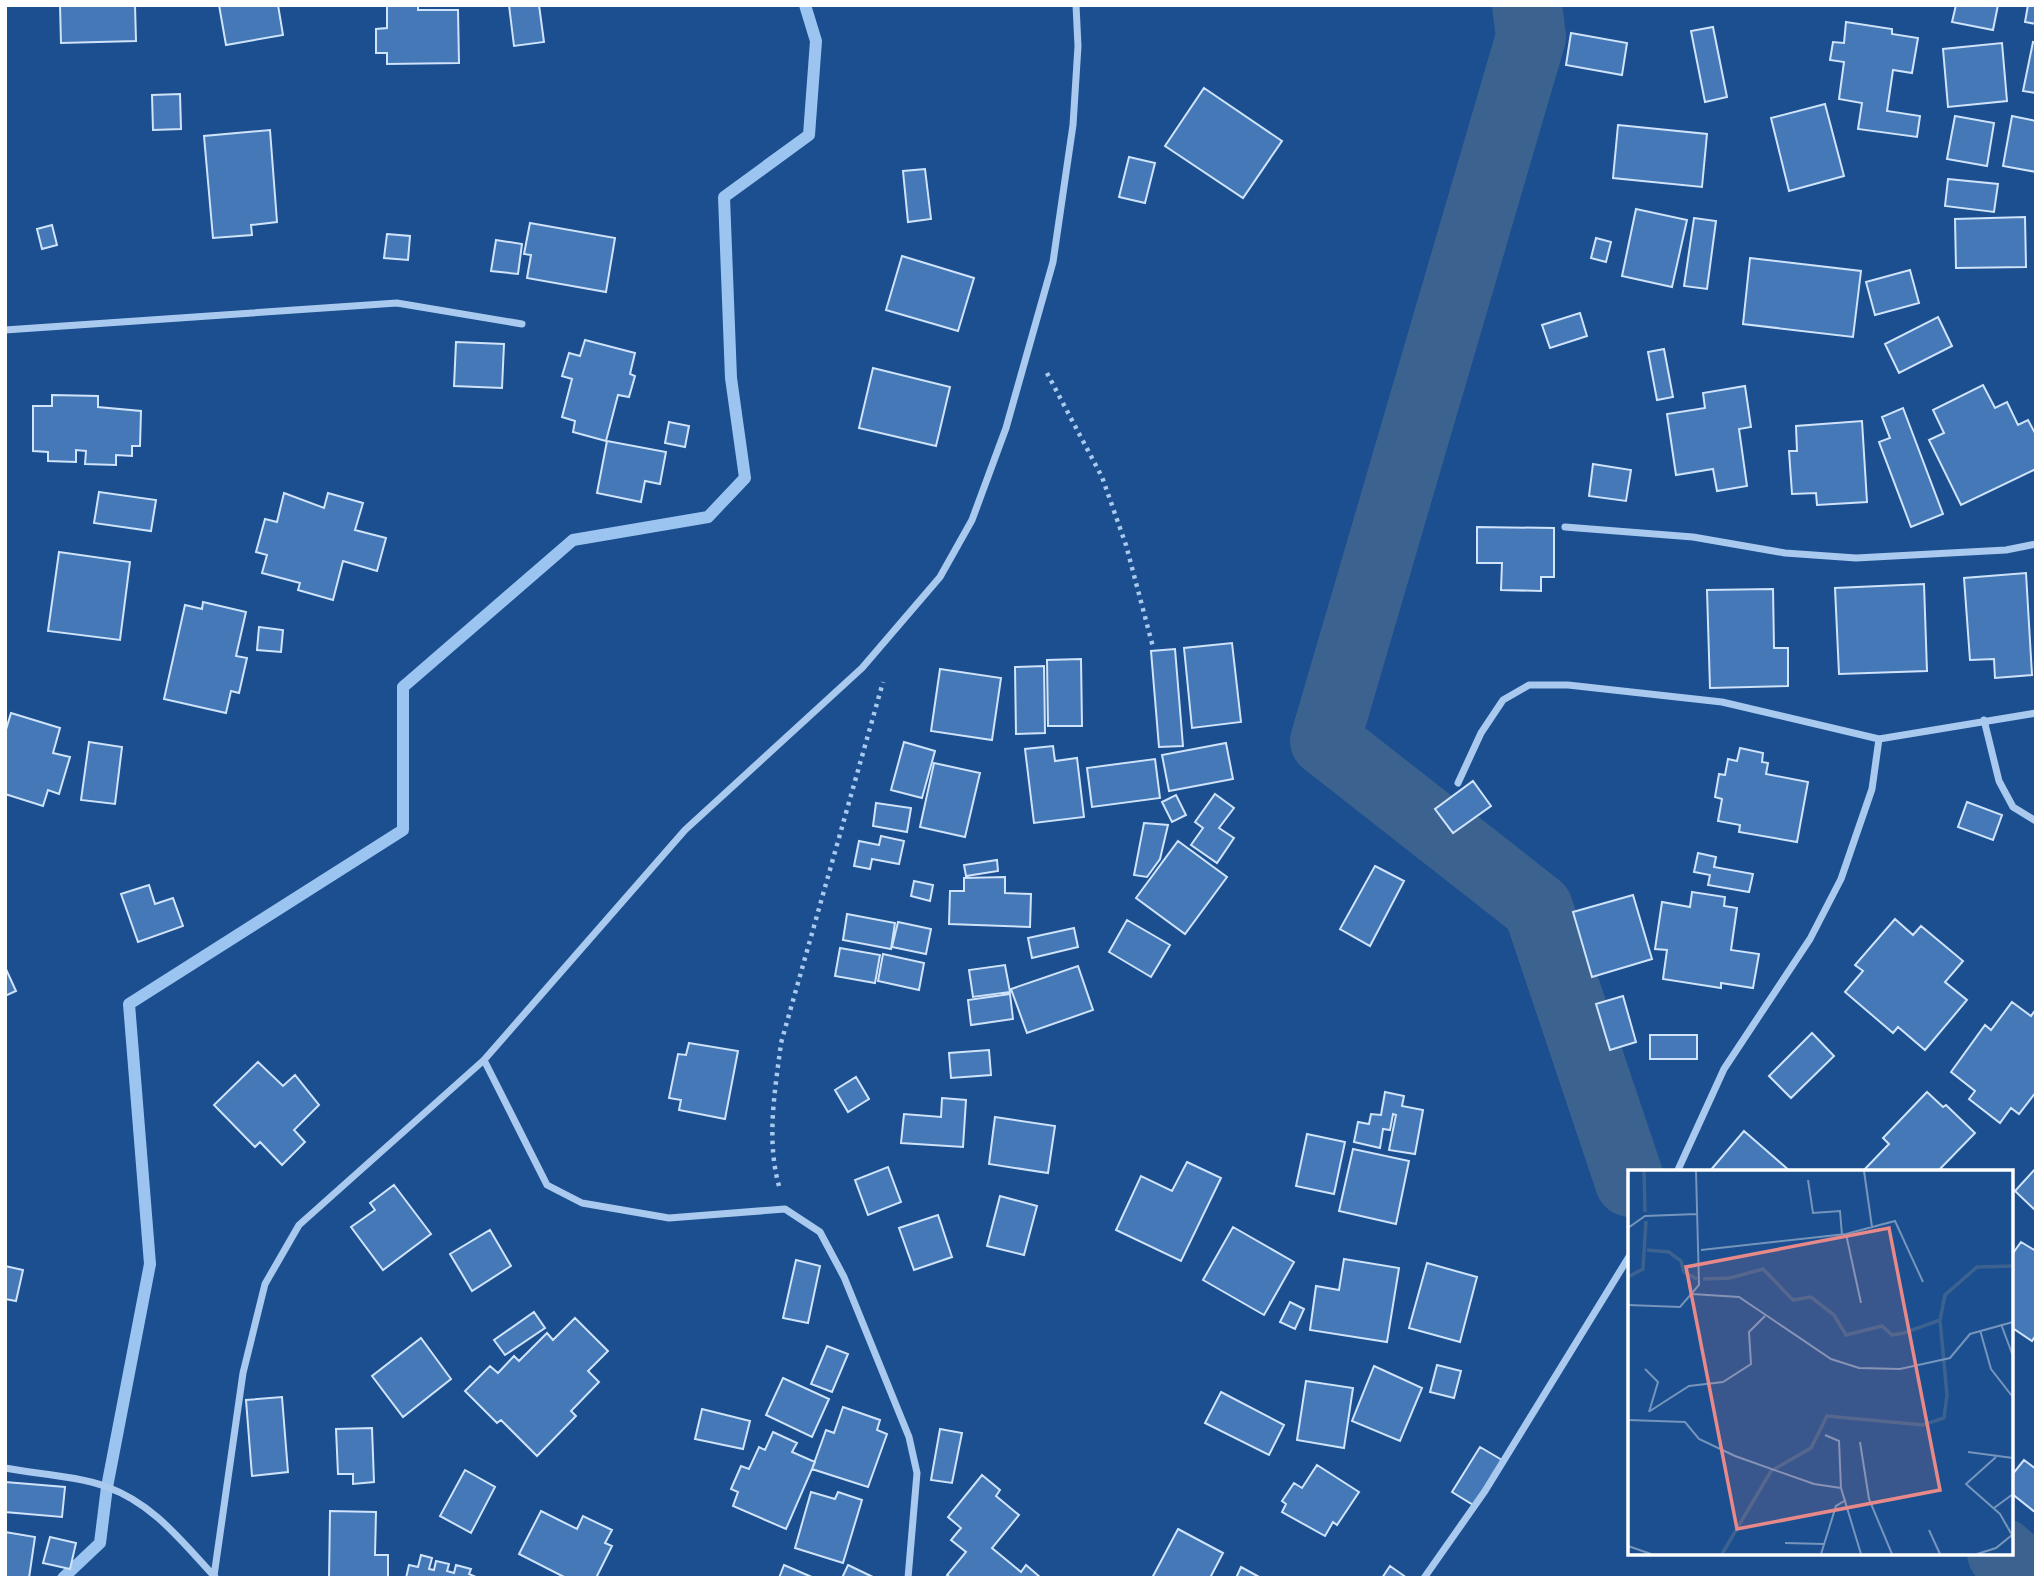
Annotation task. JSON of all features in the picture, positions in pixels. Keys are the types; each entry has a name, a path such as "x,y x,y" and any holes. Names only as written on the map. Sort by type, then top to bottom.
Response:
{"street":[{"path":"214,1577 243,1373 265,1284 299,1225 484,1060 685,830 862,668 940,577 976,509 1006,428 1053,262 1071,139 1078,46 1076,5"},
{"path":"5,330 397,303 522,324"},
{"path":"1565,527 1692,537 1785,552 1856,558 2006,550 2036,544"},
{"path":"1458,783 1481,733 1503,700 1529,685 1568,685 1722,702 1880,738 2036,713"},
{"path":"1984,720 1999,781 2013,807 2036,821"},
{"path":"1678,1170 1724,1069 1810,939 1841,879 1868,801 1880,738"},
{"path":"484,1060 547,1185 582,1203 668,1217 785,1209 820,1232 844,1277 909,1437 917,1473 908,1578"},
{"path":"1424,1578 1485,1491 1628,1258"},
{"path":"5,1468 107,1487 154,1513 180,1536 214,1577"}],"path":[{"path":"1030,341 1102,477 1126,545 1153,647"},
{"path":"785,1209 773,1163 773,1105 781,1043 885,675"}],"building":[{"path":"60,5 135,5 136,41 61,43"},
{"path":"219,5 278,5 283,35 226,45"},
{"path":"387,5 418,5 418,10 458,10 459,63 387,64 387,53 376,53 376,29 387,28"},
{"path":"509,5 539,5 544,42 514,46"},
{"path":"1956,5 1998,5 1993,30 1952,22"},
{"path":"2028,5 2036,5 2036,24 2025,22"},
{"path":"1846,22 1892,29 1892,34 1918,38 1912,73 1893,70 1887,111 1920,116 1917,137 1858,129 1862,103 1839,99 1844,62 1830,60 1833,42 1844,43"},
{"path":"1713,27 1727,97 1705,102 1691,31"},
{"path":"1571,33 1627,43 1622,75 1566,65"},
{"path":"2033,42 2036,43 2036,93 2023,91"},
{"path":"2002,43 2007,101 1948,107 1943,49"},
{"path":"1204,88 1282,141 1243,198 1165,146"},
{"path":"180,94 181,129 153,130 152,95"},
{"path":"1825,104 1844,176 1789,191 1771,118"},
{"path":"1955,116 1994,123 1987,166 1947,159"},
{"path":"2012,116 2036,121 2036,172 2003,166"},
{"path":"1618,125 1707,134 1702,187 1613,178"},
{"path":"270,130 277,222 251,225 252,235 213,238 204,136"},
{"path":"1129,157 1155,163 1145,203 1119,197"},
{"path":"925,169 931,219 908,222 903,171"},
{"path":"1948,179 1998,184 1994,212 1945,206"},
{"path":"1636,209 1687,220 1672,287 1622,276"},
{"path":"2025,217 2026,267 1956,268 1955,219"},
{"path":"1694,218 1716,221 1707,289 1684,286"},
{"path":"530,223 615,238 606,292 527,278 531,255 524,254"},
{"path":"52,225 57,245 42,249 37,229"},
{"path":"387,234 410,236 408,260 384,258"},
{"path":"1596,238 1611,242 1606,262 1591,258"},
{"path":"496,240 522,244 518,274 491,271"},
{"path":"902,256 974,278 958,331 886,310"},
{"path":"1750,258 1861,271 1853,337 1743,324"},
{"path":"1910,270 1919,303 1875,315 1866,282"},
{"path":"1580,313 1587,336 1550,348 1542,325"},
{"path":"1938,317 1952,346 1899,373 1885,344"},
{"path":"585,340 635,353 630,374 635,376 629,397 618,395 606,441 573,432 575,421 562,417 572,379 562,376 569,353 580,356"},
{"path":"456,342 504,344 502,388 454,386"},
{"path":"1664,349 1673,397 1657,400 1648,352"},
{"path":"873,368 950,387 936,446 859,428"},
{"path":"1983,385 1995,408 2007,402 2018,425 2028,420 2036,435 2036,469 1961,505 1929,440 1944,433 1933,410"},
{"path":"1745,386 1751,427 1739,429 1747,486 1717,491 1713,469 1676,475 1667,414 1705,408 1703,393"},
{"path":"52,395 98,396 98,407 141,411 140,446 132,446 132,456 116,455 116,465 85,464 86,451 76,450 76,462 48,461 48,452 33,451 33,406 52,406"},
{"path":"1903,408 1943,514 1911,527 1879,442 1890,438 1882,417"},
{"path":"1862,421 1867,502 1817,505 1816,493 1792,494 1789,451 1797,451 1796,426"},
{"path":"669,422 689,426 685,447 665,443"},
{"path":"607,441 666,452 660,484 645,481 641,502 597,493"},
{"path":"1593,464 1631,470 1626,501 1589,496"},
{"path":"99,492 156,500 151,531 94,523"},
{"path":"284,493 324,508 328,493 363,503 355,530 386,538 377,571 343,561 333,600 298,590 300,583 262,573 267,555 256,552 265,519 277,522"},
{"path":"1477,527 1554,528 1554,577 1541,577 1541,591 1501,590 1502,563 1477,563"},
{"path":"59,552 130,562 120,640 48,631"},
{"path":"2026,573 2032,675 1995,678 1994,659 1970,660 1964,578"},
{"path":"1924,584 1927,671 1839,674 1835,588"},
{"path":"1773,589 1774,648 1788,648 1788,686 1710,688 1707,590"},
{"path":"203,602 246,612 236,656 247,658 239,693 231,691 226,713 164,699 185,605 202,609"},
{"path":"259,627 283,630 281,652 257,650"},
{"path":"1232,643 1241,722 1192,728 1184,648"},
{"path":"1175,649 1183,746 1159,747 1151,651"},
{"path":"1081,659 1082,726 1048,726 1047,660"},
{"path":"1044,666 1045,733 1016,734 1015,667"},
{"path":"940,669 1001,678 992,740 931,731"},
{"path":"11,713 60,728 53,753 70,757 59,794 48,790 43,806 5,794 5,733"},
{"path":"89,742 122,747 115,804 81,800"},
{"path":"904,742 935,751 922,798 891,790"},
{"path":"1226,743 1233,779 1169,791 1162,755"},
{"path":"1053,746 1055,761 1077,758 1084,817 1034,823 1025,749"},
{"path":"1740,748 1763,753 1762,762 1768,763 1766,774 1808,782 1797,842 1739,832 1740,825 1718,821 1722,799 1715,797 1719,774 1725,775 1728,759 1737,761"},
{"path":"1155,759 1160,798 1092,807 1087,768"},
{"path":"934,763 980,773 965,837 920,827"},
{"path":"1473,781 1491,806 1453,833 1435,809"},
{"path":"1215,794 1234,808 1219,828 1234,838 1217,863 1191,845 1203,828 1195,822"},
{"path":"1176,795 1186,815 1172,822 1162,802"},
{"path":"1967,802 2002,815 1993,840 1958,827"},
{"path":"876,803 911,808 907,832 873,826"},
{"path":"1144,823 1168,825 1160,859 1147,877 1134,875"},
{"path":"881,836 904,841 899,864 872,859 870,869 854,866 859,841 879,845"},
{"path":"1178,841 1227,877 1185,934 1136,898"},
{"path":"1698,853 1716,857 1714,867 1753,874 1749,892 1708,885 1710,875 1694,872"},
{"path":"997,860 998,871 966,876 964,865"},
{"path":"1375,866 1404,881 1370,946 1340,929"},
{"path":"1005,877 1005,893 1031,894 1030,927 949,924 950,891 964,891 964,878"},
{"path":"914,881 933,885 930,901 911,896"},
{"path":"149,885 155,904 173,898 183,926 138,942 121,894"},
{"path":"1692,892 1725,897 1724,906 1737,908 1731,950 1759,954 1753,988 1721,983 1721,988 1663,979 1667,950 1655,949 1662,902 1690,907"},
{"path":"1633,895 1652,959 1592,977 1573,912"},
{"path":"847,914 895,923 891,949 843,940"},
{"path":"1895,919 1913,935 1921,926 1963,961 1945,982 1967,1000 1925,1050 1898,1027 1893,1033 1845,992 1863,971 1855,965"},
{"path":"1127,920 1170,945 1151,977 1109,952"},
{"path":"898,922 931,929 926,954 892,947"},
{"path":"1074,928 1078,947 1032,958 1028,938"},
{"path":"840,948 880,955 875,983 835,976"},
{"path":"883,954 924,963 919,990 878,981"},
{"path":"1005,965 1010,992 973,997 969,970"},
{"path":"1078,966 1093,1010 1027,1033 1011,989"},
{"path":"5,967 16,991 5,996"},
{"path":"1010,994 1013,1019 971,1025 968,1000"},
{"path":"1623,996 1636,1042 1610,1050 1596,1004"},
{"path":"2012,1002 2031,1016 2036,1009 2036,1092 2019,1114 2011,1108 2000,1123 1969,1099 1975,1091 1951,1072 1985,1025 1991,1030"},
{"path":"1812,1033 1834,1056 1791,1098 1769,1076"},
{"path":"1650,1035 1697,1035 1697,1059 1650,1059"},
{"path":"689,1043 738,1051 725,1119 679,1110 681,1100 669,1098 678,1054 686,1055"},
{"path":"989,1050 991,1075 951,1078 949,1053"},
{"path":"258,1062 283,1086 295,1075 319,1105 294,1130 305,1142 282,1165 260,1142 255,1147 214,1105"},
{"path":"856,1077 869,1099 848,1112 835,1090"},
{"path":"1385,1092 1404,1096 1402,1106 1423,1110 1415,1154 1389,1150 1396,1115 1393,1114 1390,1130 1383,1129 1380,1148 1354,1142 1358,1122 1369,1124 1371,1114 1381,1115"},
{"path":"1927,1092 1943,1107 1946,1105 1975,1133 1939,1170 1864,1170 1889,1144 1883,1138"},
{"path":"942,1098 966,1100 963,1147 901,1143 904,1114 941,1117"},
{"path":"995,1117 1055,1126 1048,1173 989,1164"},
{"path":"1744,1131 1789,1170 1711,1170"},
{"path":"1307,1134 1345,1142 1334,1194 1296,1186"},
{"path":"1353,1149 1409,1161 1396,1224 1339,1211"},
{"path":"1187,1162 1221,1178 1181,1261 1116,1230 1141,1176 1172,1191"},
{"path":"888,1167 901,1202 868,1215 855,1180"},
{"path":"2036,1168 2036,1211 2015,1191"},
{"path":"394,1185 431,1234 383,1270 351,1227 375,1210 370,1203"},
{"path":"1000,1196 1037,1206 1024,1255 987,1246"},
{"path":"938,1215 952,1257 914,1270 899,1228"},
{"path":"1233,1227 1294,1262 1264,1315 1203,1280"},
{"path":"490,1230 511,1266 472,1291 450,1254"},
{"path":"2021,1242 2036,1251 2036,1335 2032,1341 2013,1328 2013,1253"},
{"path":"1344,1259 1399,1268 1387,1342 1310,1330 1316,1286 1339,1290"},
{"path":"796,1260 820,1266 808,1323 783,1318"},
{"path":"1427,1263 1477,1277 1460,1342 1409,1328"},
{"path":"5,1266 23,1270 16,1301 5,1299"},
{"path":"1290,1302 1304,1309 1295,1329 1280,1322"},
{"path":"534,1312 545,1328 505,1355 494,1340"},
{"path":"575,1318 608,1351 588,1371 599,1382 571,1411 576,1416 537,1456 501,1420 497,1423 465,1391 490,1366 498,1373 514,1356 519,1361 547,1333 553,1340"},
{"path":"421,1338 451,1379 403,1417 372,1376"},
{"path":"827,1346 848,1354 832,1392 811,1384"},
{"path":"1437,1365 1461,1371 1454,1398 1430,1392"},
{"path":"1374,1366 1422,1388 1400,1441 1352,1421"},
{"path":"783,1378 829,1399 812,1437 766,1415"},
{"path":"1306,1381 1353,1388 1344,1448 1297,1440"},
{"path":"1221,1392 1284,1425 1269,1455 1205,1423"},
{"path":"282,1397 288,1472 252,1476 246,1400"},
{"path":"843,1407 880,1420 877,1430 887,1434 868,1487 812,1469 826,1430 834,1433"},
{"path":"702,1409 750,1421 743,1449 695,1439"},
{"path":"372,1428 374,1482 353,1484 353,1474 338,1474 336,1429"},
{"path":"940,1429 962,1433 952,1483 931,1480"},
{"path":"773,1432 797,1443 792,1452 815,1462 786,1529 733,1506 738,1492 731,1489 741,1466 749,1469 759,1447 765,1450"},
{"path":"1480,1447 1502,1460 1475,1506 1452,1492"},
{"path":"2024,1460 2036,1469 2036,1513 2013,1495 2013,1474"},
{"path":"1317,1465 1359,1492 1337,1525 1333,1522 1325,1536 1282,1512 1286,1504 1282,1501 1294,1483 1302,1488"},
{"path":"465,1470 495,1487 471,1533 440,1516"},
{"path":"982,1475 1000,1490 996,1496 1019,1515 992,1548 1021,1572 1026,1565 1041,1578 951,1578 947,1575 966,1552 951,1540 961,1528 948,1517"},
{"path":"5,1482 65,1487 62,1517 5,1512"},
{"path":"811,1492 835,1499 838,1492 862,1500 843,1563 795,1548"},
{"path":"330,1511 376,1512 375,1555 388,1555 388,1578 329,1578"},
{"path":"541,1511 577,1529 583,1516 612,1530 605,1543 612,1546 596,1578 566,1578 519,1554"},
{"path":"1178,1529 1223,1553 1210,1578 1152,1578"},
{"path":"5,1532 35,1537 29,1578 5,1578"},
{"path":"50,1537 76,1543 70,1569 43,1563"},
{"path":"421,1555 432,1558 429,1569 434,1570 436,1561 449,1564 447,1571 454,1573 456,1565 471,1569 469,1574 478,1578 406,1578 409,1565 418,1567"},
{"path":"784,1565 814,1578 779,1578"},
{"path":"848,1565 875,1578 842,1578"},
{"path":"1390,1566 1407,1578 1382,1578"},
{"path":"1241,1567 1261,1578 1236,1578"}],"waterway":[{"path":"63,1578 100,1543 107,1487 150,1264 129,1004 403,830 403,687 573,540 708,517 745,478 731,378 724,197 809,135 816,41 805,5"},
{"path":"1527,5 1531,37 1325,741 1538,908 1628,1176"},
{"path":"2004,1555 2030,1578"}]}
